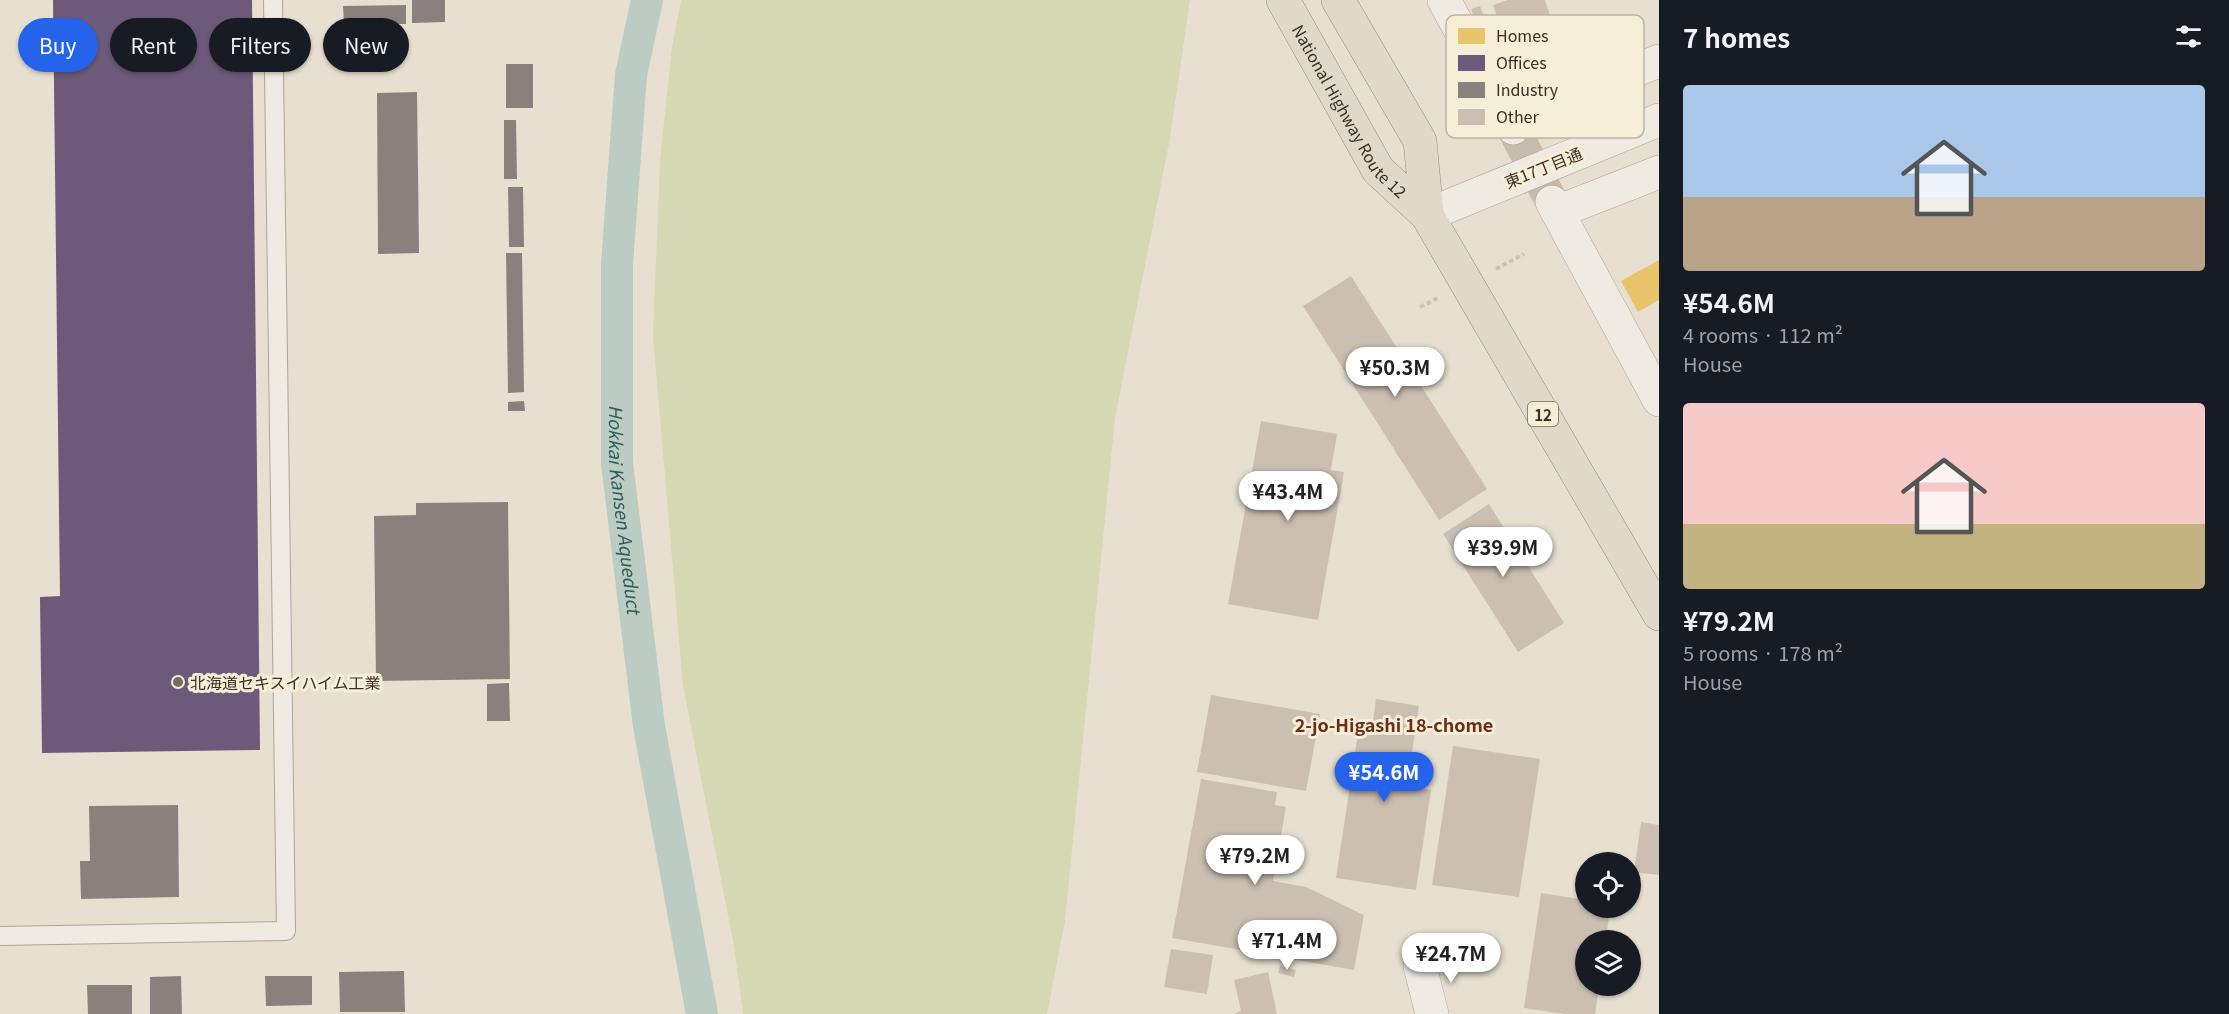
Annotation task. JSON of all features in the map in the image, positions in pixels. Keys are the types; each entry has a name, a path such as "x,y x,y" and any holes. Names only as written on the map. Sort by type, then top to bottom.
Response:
{"highway":[{"name":"National Highway Route 12","path":"1283,0 1378,170 1427,214 1659,614"},
{"name":"National Highway Route 12","path":"1338,0 1420,141 1427,214"}],"street":[{"path":"1444,0 1452,15"},
{"path":"1644,67 1659,61"},
{"name":"東17丁目通","path":"1644,126 1659,120"},
{"name":"東17丁目通","path":"1427,214 1615,138"},
{"path":"1659,172 1555,207 1659,400"},
{"path":"1420,966 1432,1014"}],"lane":[{"path":"0,936 286,932 273,0"}],"green space":[{"path":"681,0 1190,0 1170,138 1115,418 1065,921 1047,1014 743,1014 734,946 683,686 653,336 660,161 672,47"}],"building: Homes":[{"path":"1659,260 1659,300 1638,312 1621,281"}],"building: Offices":[{"path":"53,0 252,0 252,18 209,18 209,72 253,72 260,750 42,753 40,597 60,596 54,72 98,72 98,18 53,18"}],"building: Industry":[{"path":"412,0 445,0 445,22 412,23"},
{"path":"406,5 406,18 344,18 343,6"},
{"path":"506,64 533,64 533,108 506,108"},
{"path":"417,92 419,253 378,254 377,93"},
{"path":"504,120 516,120 517,179 504,179"},
{"path":"508,187 523,187 524,247 509,247"},
{"path":"506,253 522,253 524,392 508,393"},
{"path":"524,401 525,411 508,411 508,402"},
{"path":"508,502 510,679 376,681 374,516 416,515 416,503"},
{"path":"509,683 510,721 487,721 487,684"},
{"path":"178,805 179,897 81,899 80,861 90,861 89,806"},
{"path":"404,971 405,1012 340,1012 339,972"},
{"path":"181,976 182,1014 150,1014 150,977"},
{"path":"265,976 312,976 312,1005 266,1006"},
{"path":"87,985 132,985 132,1014 88,1014"}],"building: Other":[{"path":"1508,0 1545,0 1550,15 1496,15 1493,5"},
{"path":"1480,6 1483,15 1473,15 1471,9"},
{"path":"1351,276 1487,489 1439,520 1303,306"},
{"path":"1261,421 1337,434 1331,470 1344,472 1318,620 1228,604"},
{"path":"1489,504 1564,623 1518,652 1443,534"},
{"path":"1211,695 1320,714 1306,791 1197,772"},
{"path":"1376,699 1419,706 1407,786 1431,790 1416,890 1336,878 1360,720 1373,721"},
{"path":"1453,746 1540,759 1519,897 1432,885"},
{"path":"1201,779 1277,792 1275,805 1286,807 1273,881 1306,887 1364,915 1354,970 1172,938"},
{"path":"1641,822 1659,825 1659,875 1641,873 1641,852 1637,852"},
{"path":"1541,893 1575,898 1575,918 1609,918 1607,930 1575,930 1575,996 1598,996 1595,1014 1564,1014 1524,1008"},
{"path":"1171,949 1213,955 1207,994 1164,987"},
{"path":"1280,966 1296,970 1294,977 1278,973"},
{"path":"1268,972 1277,1014 1234,1014 1241,1011 1234,980"}],"waterway":[{"name":"Hokkai Kansen Aqueduct","path":"647,0 631,75 617,264 617,463 649,726 702,1014"}],"tunnel":[{"path":"1518,138 1552,202"}],"place":[{"name":"北海道セキスイハイム工業","path":"178,682"}],"district":[{"name":"2-jo-Higashi 18-chome","path":"1394,724"}]}
